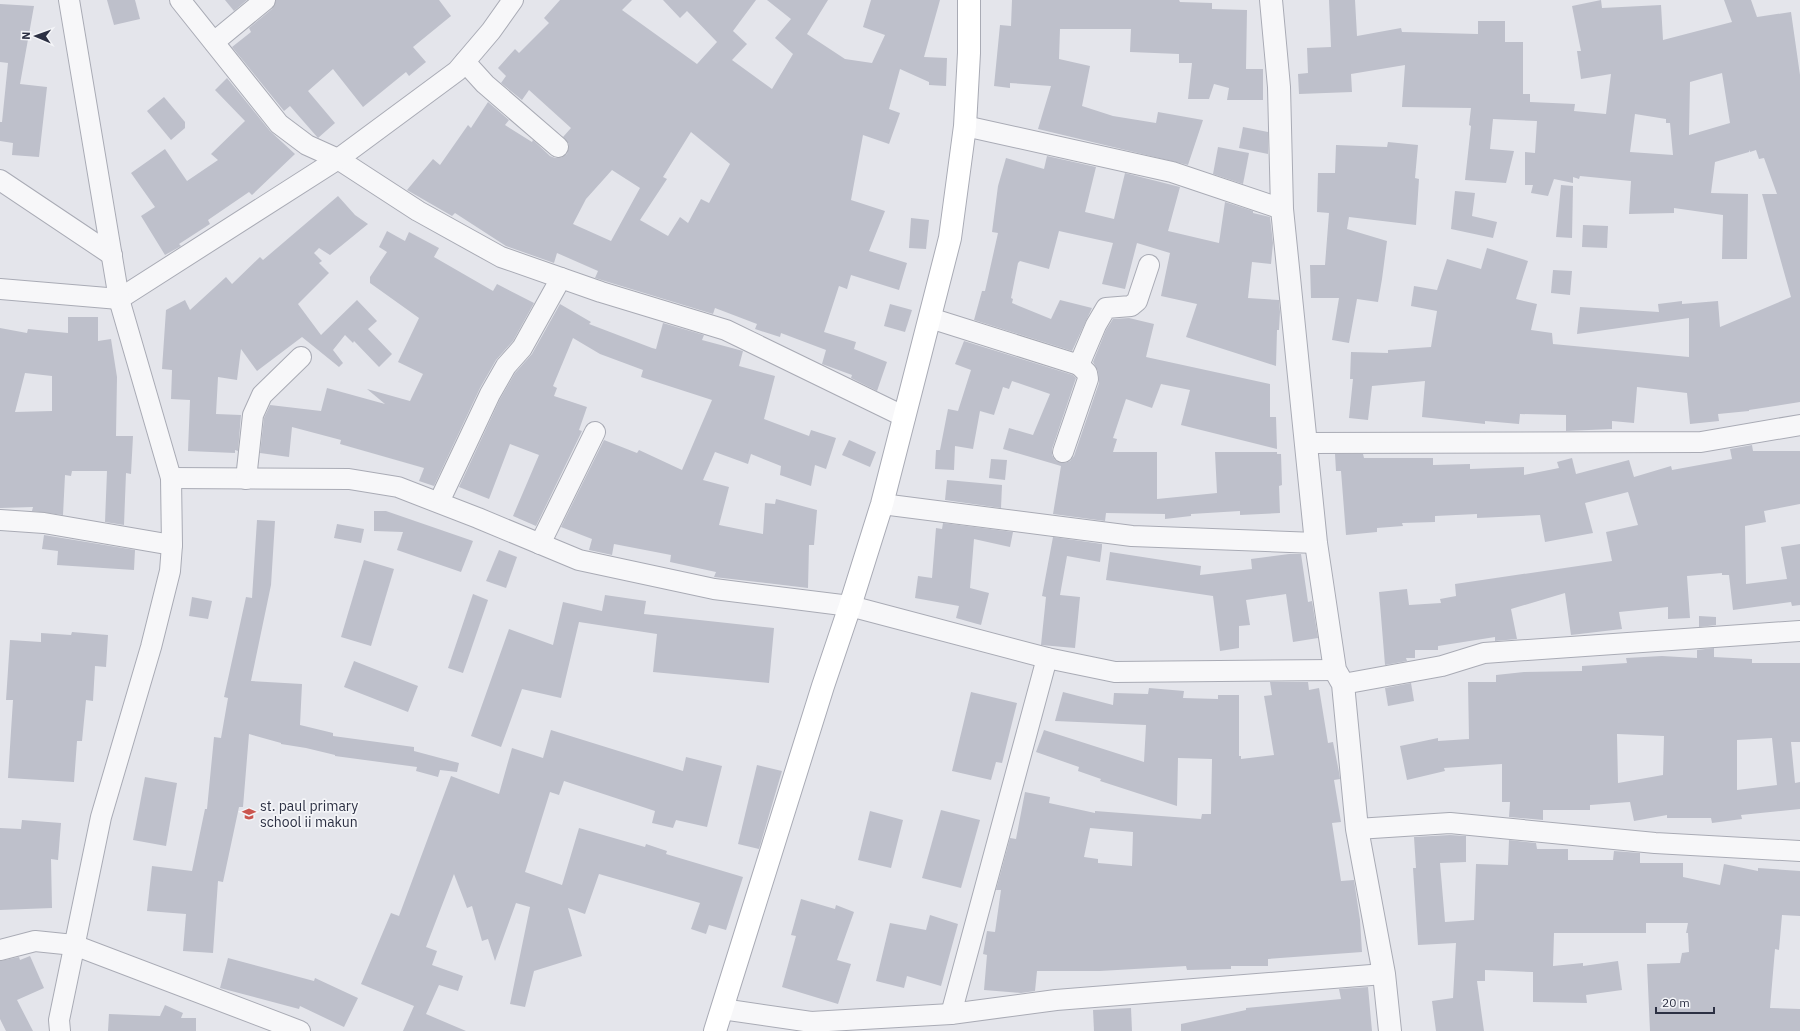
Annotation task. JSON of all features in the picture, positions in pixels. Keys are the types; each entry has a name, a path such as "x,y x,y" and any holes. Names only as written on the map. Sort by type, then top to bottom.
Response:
{"main road":[{"path":"715,1031 823,686 882,504 950,238 965,126 969,53 969,0"}],"street":[{"path":"60,1031 59,1020 101,817 150,647 170,571 172,545 171,478 119,299 69,0"},
{"path":"180,0 279,124 307,145 338,159 418,211 501,257 601,292 726,330 905,417"},
{"path":"214,42 264,0"},
{"path":"0,289 119,299 338,159 457,71 491,31 513,0"},
{"path":"1271,0 1279,87 1282,209 1316,543 1339,677 1357,829 1384,974 1390,1031"},
{"path":"465,62 485,84 558,147"},
{"path":"965,126 1172,172 1282,209"},
{"path":"0,180 112,255"},
{"path":"1079,365 1096,325 1106,308 1131,306 1137,301 1149,265"},
{"path":"439,502 490,394 506,366 522,348 561,278"},
{"path":"930,318 1079,365 1087,373 1088,379 1063,452"},
{"path":"246,479 253,415 262,395 301,357"},
{"path":"1306,443 1701,442 1800,425"},
{"path":"540,544 595,432"},
{"path":"171,478 349,479 398,487 439,502 579,560 714,589 850,606 1048,658 1115,672 1339,677 1442,666 1484,653 1800,631"},
{"path":"882,504 1132,536 1316,543"},
{"path":"0,520 44,523 172,545"},
{"path":"951,1014 1048,658"},
{"path":"1357,829 1450,824 1655,843 1800,851"},
{"path":"0,950 35,941 74,945 300,1031"},
{"path":"722,1009 811,1022 951,1014 1056,1000 1384,974"}],"building":[{"path":"107,0 135,0 140,19 114,25"},
{"path":"225,0 247,0 234,11"},
{"path":"276,0 439,0 451,16 413,47 426,62 409,76 406,72 363,107 333,69 308,91 335,123 318,138 290,106 284,111 232,47 251,32 249,28 272,9"},
{"path":"560,0 632,0 622,10 697,64 717,42 687,11 680,18 663,0 756,0 733,31 747,44 732,60 772,89 793,54 775,38 791,19 767,0 828,0 807,34 845,59 872,63 885,35 863,27 871,0 940,0 924,57 947,58 946,86 929,85 929,82 900,69 889,109 900,113 889,144 863,135 851,200 885,211 869,251 907,263 899,290 851,275 847,289 839,286 824,332 856,342 854,349 887,362 877,391 851,378 852,375 822,364 826,350 781,333 780,337 755,329 757,324 715,308 713,314 595,278 598,271 557,253 554,263 506,246 455,213 452,216 407,190 433,159 440,165 468,125 471,128 488,102 509,120 505,125 532,142 533,140 550,156 561,158 567,154 569,144 563,137 571,128 529,90 522,100 501,83 506,76 498,68 515,49 519,53 549,23 544,18","holes":["691,132 730,164 709,203 701,199 688,223 680,217 668,236 640,220 667,179 663,177","612,170 640,188 611,241 573,224 586,199"]},
{"path":"1012,0 1179,0 1180,2 1212,3 1212,9 1247,10 1246,69 1263,69 1263,100 1227,100 1229,88 1214,84 1209,99 1188,99 1192,63 1179,63 1179,54 1130,52 1131,29 1060,29 1059,59 1090,66 1082,106 1113,116 1156,123 1158,112 1203,120 1188,165 1038,129 1051,86 1010,83 1010,88 994,86 1000,25 1011,26"},
{"path":"1329,0 1355,0 1357,36 1401,28 1402,32 1478,34 1478,21 1505,21 1505,42 1523,42 1523,94 1530,94 1530,102 1575,104 1574,111 1606,114 1611,74 1581,79 1577,51 1581,51 1572,6 1601,0 1602,8 1661,5 1663,40 1732,22 1724,0 1751,0 1757,17 1791,12 1800,75 1800,402 1749,411 1718,414 1719,421 1690,424 1687,393 1637,387 1634,423 1612,421 1612,429 1566,431 1566,415 1520,414 1519,424 1485,421 1485,424 1422,417 1425,381 1372,386 1368,420 1349,418 1353,379 1350,379 1351,352 1388,353 1388,350 1431,347 1437,311 1411,306 1414,286 1437,290 1447,259 1481,269 1487,248 1528,261 1516,299 1537,304 1531,330 1552,333 1553,344 1689,357 1689,318 1577,334 1580,307 1659,312 1658,304 1682,301 1682,304 1718,301 1720,327 1791,297 1762,194 1777,194 1764,158 1759,159 1756,150 1750,152 1749,150 1749,152 1715,162 1711,193 1748,194 1747,259 1722,259 1723,215 1674,208 1674,213 1629,214 1631,181 1580,176 1579,179 1573,177 1573,183 1554,179 1548,196 1531,193 1533,185 1525,185 1525,152 1535,153 1537,121 1493,119 1490,149 1514,151 1506,183 1465,180 1471,126 1469,125 1471,108 1402,107 1405,65 1351,74 1352,92 1299,94 1298,74 1308,73 1307,48 1331,47","holes":["1722,73 1730,123 1689,135 1690,82","1635,114 1666,119 1666,123 1670,123 1673,155 1630,152"]},
{"path":"0,4 34,6 20,84 47,87 39,157 12,155 13,143 0,141 0,122 2,122 8,63 0,62"},
{"path":"227,78 270,131 295,154 252,195 249,192 208,220 210,224 179,244 181,246 165,255 141,216 155,207 131,173 165,149 187,181 218,160 211,154 245,121 215,90"},
{"path":"164,97 185,122 185,128 171,140 147,111"},
{"path":"1243,127 1268,132 1268,154 1239,148"},
{"path":"1388,142 1418,145 1415,178 1419,179 1416,225 1349,217 1347,229 1387,241 1382,279 1378,302 1357,299 1349,343 1332,340 1339,298 1311,298 1310,265 1325,265 1329,213 1317,212 1318,173 1335,173 1336,145 1387,147"},
{"path":"1218,147 1249,153 1243,184 1213,174"},
{"path":"1047,156 1096,167 1085,212 1114,219 1125,173 1180,187 1168,231 1219,243 1225,202 1253,211 1253,213 1270,217 1273,243 1271,264 1252,262 1248,298 1279,300 1280,312 1279,330 1277,330 1276,366 1186,337 1197,304 1161,296 1170,253 1137,243 1125,289 1102,284 1113,243 1059,231 1049,269 1020,261 1018,263 1011,298 1013,299 1012,303 1051,319 1060,300 1092,308 1072,351 974,320 982,291 985,291 998,233 992,232 998,186 1006,158 1044,169"},
{"path":"1561,185 1573,186 1572,238 1556,237"},
{"path":"1455,191 1475,193 1472,216 1497,222 1493,238 1451,229"},
{"path":"338,196 355,215 368,224 330,255 319,248 314,253 322,261 319,263 329,273 298,304 321,335 357,300 377,321 368,329 392,354 379,367 354,341 353,343 345,335 333,350 343,363 339,367 302,337 257,371 241,349 237,380 218,377 216,414 241,415 238,451 235,450 235,453 188,451 190,400 171,399 172,370 162,369 166,310 185,300 190,310 226,277 232,284 260,257 263,260"},
{"path":"911,218 929,220 926,249 909,248"},
{"path":"1583,225 1608,226 1607,248 1582,247"},
{"path":"387,231 405,241 409,232 439,248 434,257 493,291 497,284 534,303 513,341 496,360 480,388 434,486 419,481 424,468 340,444 341,440 292,427 289,457 260,453 264,418 270,405 321,411 327,388 385,404 367,389 410,401 423,374 398,362 419,318 370,283 370,277 387,252 379,247"},
{"path":"1553,270 1572,271 1570,295 1551,293"},
{"path":"560,304 591,322 589,324 652,348 656,349 663,323 704,335 702,340 743,351 739,366 775,376 764,419 809,436 811,430 836,438 826,469 815,465 811,486 780,475 781,466 751,454 748,464 715,452 703,480 729,487 719,525 763,534 765,503 775,504 776,499 817,510 814,545 809,545 808,588 714,577 716,572 670,562 671,555 614,544 612,555 589,550 592,539 561,527 604,440 637,453 639,450 682,470 712,400 641,377 643,370 600,354 573,338 553,386 557,388 554,396 587,407 579,430 582,431 536,526 513,516 539,455 510,444 489,499 459,487 500,399 515,373 532,354"},
{"path":"890,304 912,310 905,332 884,326"},
{"path":"68,317 98,317 98,341 111,339 117,377 116,436 133,436 131,474 126,473 124,525 105,522 107,471 72,471 71,476 65,475 63,515 32,511 33,507 0,508 0,328 27,333 28,329 68,333","holes":["25,373 52,376 52,411 15,412"]},
{"path":"1129,318 1154,324 1146,357 1270,384 1270,417 1276,417 1277,449 1181,425 1190,390 1161,384 1152,408 1126,399 1113,438 1117,439 1113,452 1157,452 1157,499 1217,493 1215,452 1277,452 1277,454 1281,454 1282,485 1279,486 1280,513 1240,515 1240,511 1191,514 1191,516 1165,519 1165,514 1106,513 1105,521 1053,514 1061,466 1003,449 1009,428 1033,435 1050,394 1012,381 1009,389 1003,387 994,415 980,411 973,449 955,446 954,470 935,469 936,450 940,450 948,409 958,411 971,370 955,364 964,341 1073,375 1076,378 1052,449 1052,455 1055,460 1065,463 1070,461 1074,456 1099,383 1098,371 1093,362 1106,330 1113,319"},
{"path":"849,440 876,452 870,467 842,455"},
{"path":"1752,445 1753,451 1800,451 1800,504 1764,511 1766,522 1745,526 1746,584 1787,579 1781,547 1800,544 1800,605 1792,606 1791,602 1733,610 1729,575 1722,575 1722,573 1687,576 1690,618 1668,619 1668,607 1619,612 1622,629 1571,635 1565,593 1511,609 1517,639 1495,641 1495,637 1438,646 1438,650 1415,650 1415,658 1406,658 1407,661 1385,665 1379,592 1407,589 1409,605 1441,603 1440,599 1456,596 1455,584 1612,561 1606,532 1638,525 1628,492 1585,503 1593,533 1545,542 1540,515 1477,518 1477,514 1435,516 1435,522 1402,523 1403,526 1377,528 1377,532 1346,535 1341,471 1336,471 1335,454 1363,454 1364,458 1433,458 1433,465 1470,464 1470,469 1524,467 1524,475 1559,468 1557,462 1572,458 1576,474 1629,460 1634,477 1671,466 1672,470 1732,459 1730,449"},
{"path":"991,459 1007,460 1005,480 989,478"},
{"path":"947,480 1002,485 1001,508 945,500"},
{"path":"374,511 386,511 473,541 461,572 397,550 403,532 374,531"},
{"path":"257,520 275,521 271,585 251,681 302,684 300,725 333,733 333,736 414,747 414,751 459,763 457,772 440,770 438,777 416,771 417,767 335,756 306,748 281,744 249,734 243,807 239,807 223,882 218,881 213,953 183,951 186,914 147,911 152,866 192,871 205,809 207,809 214,737 221,738 228,698 224,697 246,597 252,598"},
{"path":"943,523 1013,532 1010,547 974,539 970,588 989,593 981,625 956,618 959,606 915,598 918,576 932,578 936,528 942,529"},
{"path":"337,524 364,529 361,543 334,538"},
{"path":"44,535 135,550 134,570 57,565 58,551 42,549"},
{"path":"1053,537 1102,544 1100,562 1067,556 1060,595 1080,597 1075,648 1041,645 1046,597 1042,596"},
{"path":"499,550 517,557 506,588 486,581"},
{"path":"1110,552 1201,566 1200,575 1252,569 1251,559 1301,554 1308,602 1312,601 1318,638 1293,642 1286,594 1246,600 1250,625 1239,626 1239,648 1220,651 1213,596 1106,580"},
{"path":"364,560 394,569 371,646 341,637"},
{"path":"473,594 488,600 463,673 448,668"},
{"path":"605,595 646,601 644,614 774,628 769,683 653,672 657,634 579,622 561,698 522,689 501,747 471,736 509,629 553,645 563,602 602,611"},
{"path":"192,597 212,601 208,619 189,616"},
{"path":"1699,616 1716,617 1716,625 1699,627"},
{"path":"72,632 108,635 106,667 95,666 93,701 86,700 82,741 77,741 74,782 8,778 13,700 6,700 10,640 41,642 41,633 71,635"},
{"path":"1714,648 1714,657 1752,659 1752,663 1800,663 1800,742 1791,742 1795,783 1800,782 1800,809 1741,815 1742,819 1712,823 1711,818 1667,818 1667,815 1634,821 1630,802 1590,805 1590,810 1543,810 1543,820 1509,817 1510,802 1502,802 1502,764 1444,768 1445,771 1407,780 1400,746 1438,738 1438,741 1469,739 1468,682 1496,682 1496,675 1524,672 1582,671 1582,666 1627,663 1626,658 1662,656 1697,658 1697,650","holes":["1617,734 1664,736 1663,775 1618,783","1772,738 1777,785 1737,790 1737,740"]},
{"path":"354,661 418,686 408,712 344,687"},
{"path":"1270,682 1308,682 1309,690 1319,688 1328,743 1333,742 1340,779 1334,780 1341,822 1332,823 1341,881 1354,880 1360,920 1362,952 1268,959 1268,966 1231,966 1231,969 1187,970 1186,966 1100,971 1037,971 1035,991 1021,993 984,990 987,955 983,954 987,931 995,932 1001,890 996,890 1010,838 1016,839 1025,792 1050,797 1049,803 1095,813 1095,811 1201,819 1202,814 1211,814 1212,759 1178,758 1177,806 1100,781 1101,779 1078,771 1079,767 1036,752 1044,730 1144,762 1146,725 1055,721 1063,692 1113,705 1114,693 1148,694 1149,688 1184,691 1183,698 1218,699 1218,695 1239,695 1239,756 1241,756 1241,759 1274,755 1264,696 1272,695","holes":["1090,828 1133,832 1132,866 1098,863 1098,859 1084,857"]},
{"path":"1411,683 1414,701 1388,706 1385,688"},
{"path":"971,692 1017,703 1002,763 996,762 991,780 952,771"},
{"path":"551,730 683,771 686,757 722,766 707,827 676,820 673,828 652,823 655,811 564,781 559,795 550,792 525,872 562,885 579,828 645,847 646,844 667,851 666,854 743,877 726,930 709,925 706,934 691,929 700,903 599,874 585,914 568,908 582,956 534,971 525,1007 510,1004 530,907 516,903 495,961 488,939 482,941 472,906 467,908 454,874 426,947 437,951 432,965 463,976 458,991 439,985 426,1014 466,1031 403,1031 414,1006 361,984 391,913 399,916 451,776 499,794 512,748 543,758"},
{"path":"757,765 782,771 759,849 738,844"},
{"path":"145,777 177,783 166,846 133,840"},
{"path":"941,810 980,820 961,888 922,878"},
{"path":"870,811 903,820 891,868 858,860"},
{"path":"22,820 61,823 58,860 51,859 52,908 0,910 0,828 21,829"},
{"path":"1450,835 1466,836 1466,862 1440,863 1445,922 1474,920 1476,864 1508,865 1509,840 1536,843 1537,849 1568,849 1568,860 1613,860 1614,851 1640,853 1640,863 1683,863 1683,877 1720,885 1724,864 1758,871 1758,868 1800,871 1800,916 1782,915 1779,950 1775,949 1770,1008 1800,1009 1800,1031 1650,1031 1647,964 1680,963 1682,953 1689,952 1688,933 1686,933 1688,923 1646,923 1646,933 1554,933 1553,966 1583,963 1583,966 1618,961 1622,990 1586,995 1587,1003 1533,1002 1533,972 1485,970 1485,981 1477,981 1484,1031 1436,1031 1432,1001 1453,998 1456,943 1418,945 1413,868 1416,868 1414,837"},
{"path":"801,899 835,909 836,905 854,912 837,960 851,964 838,1004 782,987 796,936 791,935"},
{"path":"930,915 958,924 941,986 907,976 904,988 876,981 890,923 926,930"},
{"path":"30,956 44,988 17,1000 33,1031 6,1031 0,1019 0,961 19,957 20,960"},
{"path":"228,958 314,981 315,978 358,998 344,1027 300,1006 299,1009 220,988"},
{"path":"1368,987 1372,1031 1181,1031 1181,1024 1246,1010 1246,1008 1341,999 1339,989"},
{"path":"165,1005 183,1013 181,1018 196,1018 196,1031 108,1031 109,1014 160,1016"},
{"path":"1131,1008 1132,1031 1094,1031 1093,1010"}],"place":[{"name":"st. paul primary school ii makun","path":"249,814"}]}
